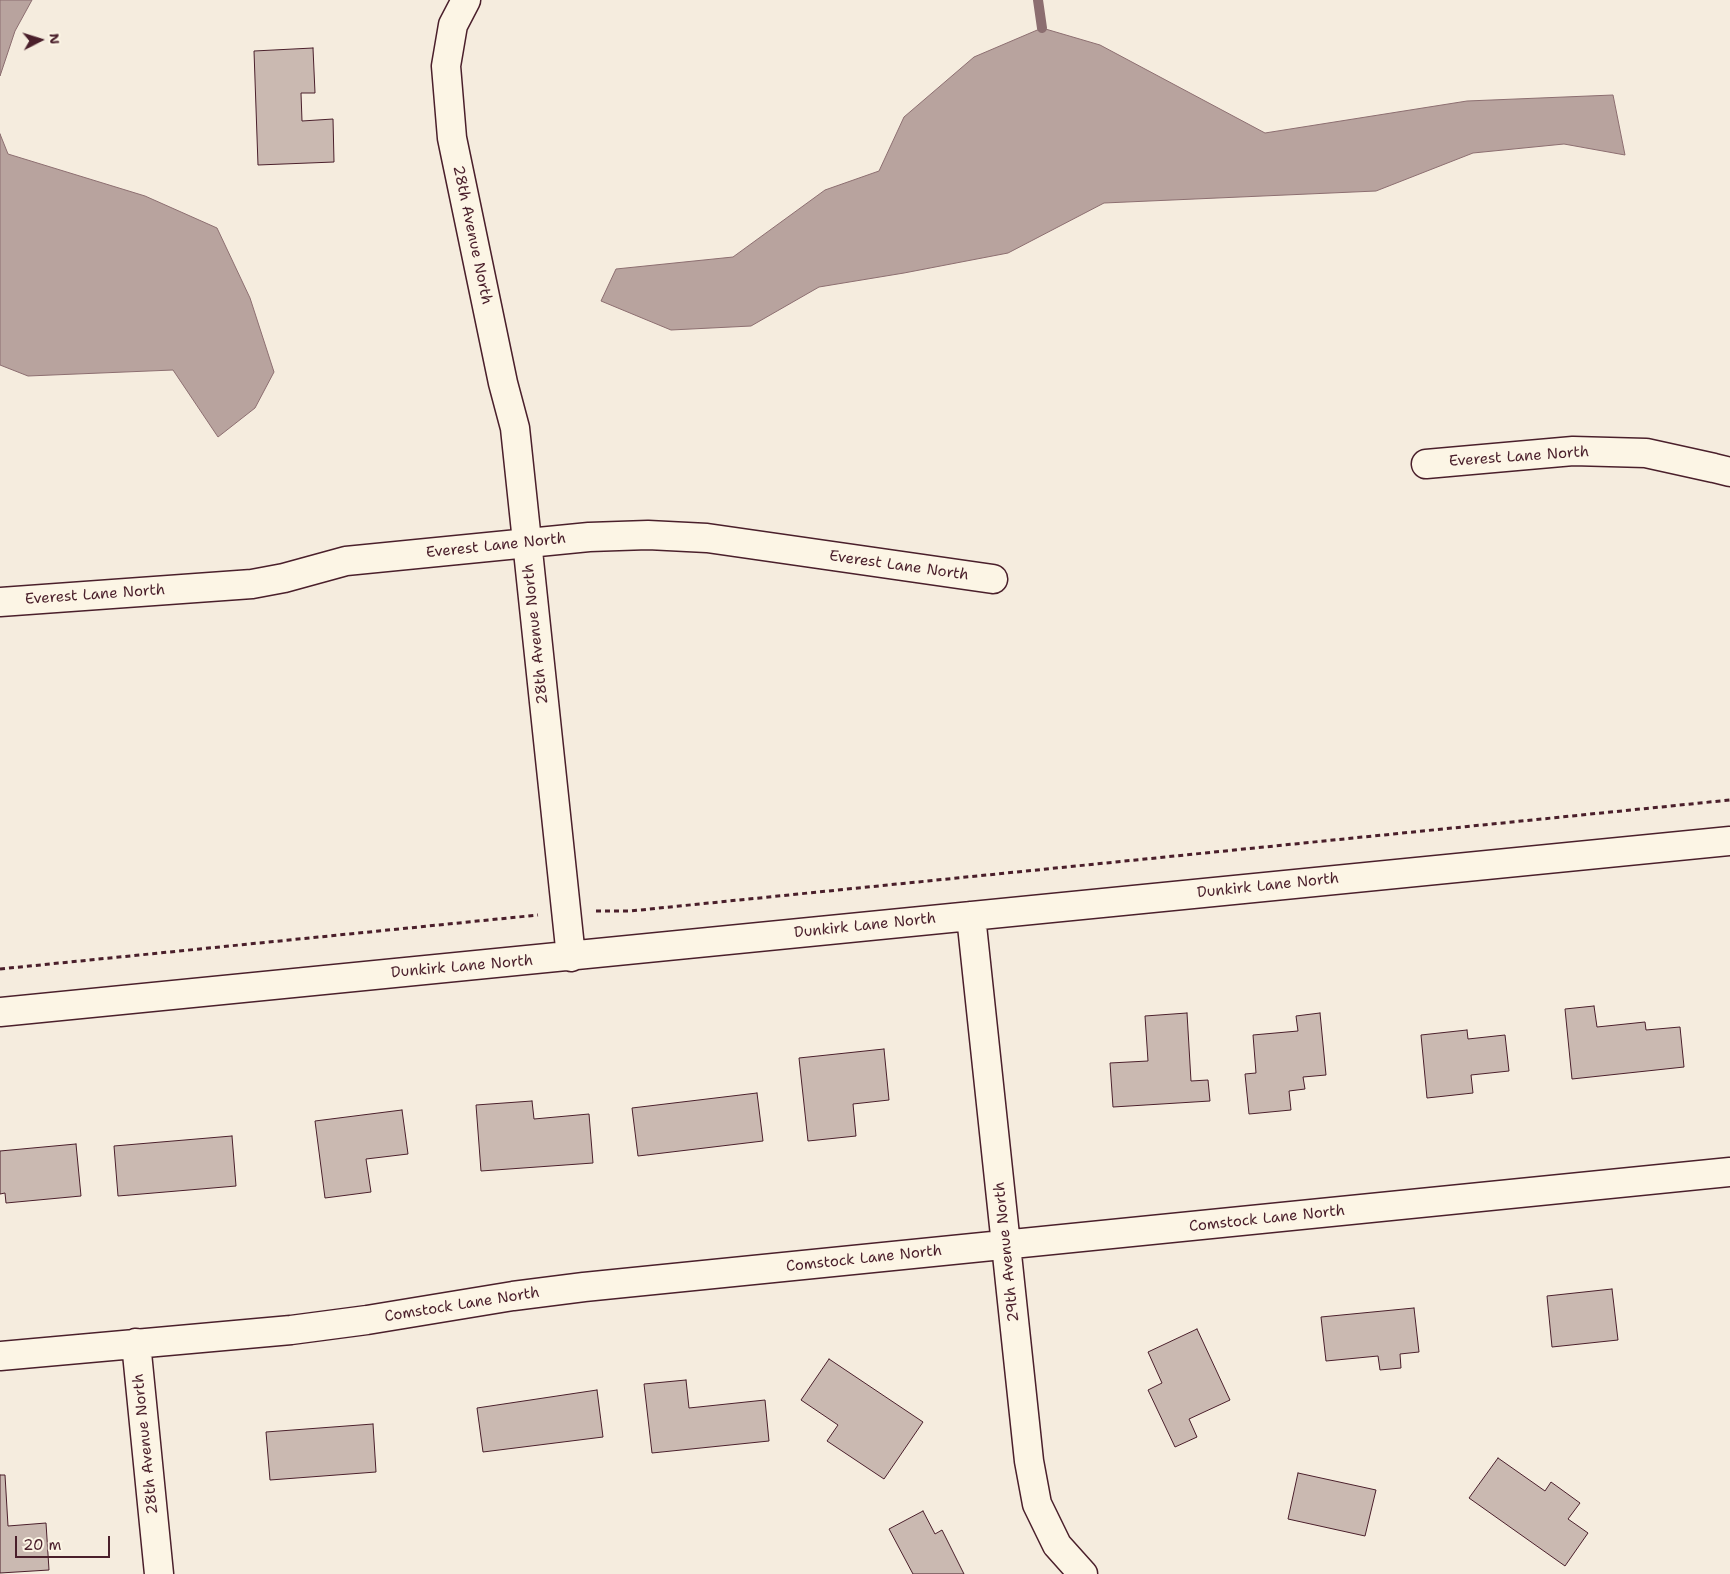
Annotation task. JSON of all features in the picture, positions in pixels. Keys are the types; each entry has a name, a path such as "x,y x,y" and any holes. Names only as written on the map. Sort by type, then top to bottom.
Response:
{"street":[{"name":"28th Avenue North","path":"466,0 453,25 446,66 452,138 514,428 571,957"},
{"name":"Everest Lane North","path":"1426,464 1591,451 1646,453 1730,472"},
{"name":"Everest Lane North","path":"0,602 252,584 284,578 346,561 589,537 648,535 707,538 993,579"},
{"name":"Dunkirk Lane North","path":"0,1012 1730,841"},
{"name":"29th Avenue North","path":"972,916 1029,1461 1037,1504 1057,1545 1084,1574"},
{"name":"Comstock Lane North","path":"0,1356 310,1327 584,1287 1730,1172"},
{"name":"28th Avenue North","path":"136,1343 159,1574"}],"path":[{"path":"0,969 566,912 630,911 1730,800"}],"shaded area":[{"path":"0,0 32,0 15,31 0,76"},
{"path":"1042,28 1100,45 1265,133 1467,101 1613,95 1625,155 1564,144 1473,153 1376,191 1104,203 1008,253 819,287 751,326 671,330 601,301 616,269 733,257 825,190 879,171 904,117 974,57"},
{"path":"0,134 8,154 145,196 217,228 250,298 274,372 255,408 218,437 173,370 28,376 0,365"}],"building":[{"path":"313,48 315,93 301,93 302,121 333,119 334,162 258,165 254,51"},
{"path":"1594,1006 1597,1027 1645,1022 1646,1030 1680,1027 1684,1067 1572,1079 1565,1009"},
{"path":"1187,1013 1191,1081 1208,1080 1210,1101 1113,1107 1110,1063 1148,1061 1145,1016"},
{"path":"1320,1013 1326,1075 1303,1077 1305,1089 1289,1091 1291,1110 1249,1114 1245,1074 1256,1073 1253,1035 1298,1031 1296,1016"},
{"path":"1467,1030 1468,1039 1505,1035 1509,1071 1471,1075 1473,1093 1427,1098 1421,1035"},
{"path":"884,1049 889,1100 853,1104 856,1136 808,1141 799,1058"},
{"path":"757,1093 763,1141 638,1156 632,1108"},
{"path":"532,1101 534,1119 589,1114 593,1163 481,1171 476,1105"},
{"path":"402,1110 408,1154 366,1159 371,1192 325,1198 315,1121"},
{"path":"232,1136 236,1186 118,1196 114,1146"},
{"path":"76,1144 81,1196 6,1203 5,1193 0,1194 0,1151"},
{"path":"1612,1289 1618,1340 1552,1347 1547,1296"},
{"path":"1414,1308 1419,1352 1400,1354 1401,1368 1380,1370 1378,1356 1326,1361 1321,1317"},
{"path":"1197,1329 1230,1400 1189,1419 1197,1437 1175,1447 1148,1390 1162,1383 1148,1352"},
{"path":"829,1359 923,1422 884,1479 827,1441 838,1425 801,1400"},
{"path":"686,1380 689,1408 765,1400 769,1441 652,1453 644,1384"},
{"path":"597,1390 603,1437 483,1452 477,1408"},
{"path":"373,1424 376,1472 270,1480 266,1432"},
{"path":"1498,1458 1545,1491 1551,1482 1580,1503 1568,1519 1588,1533 1565,1566 1469,1498"},
{"path":"1298,1473 1376,1490 1365,1536 1288,1519"},
{"path":"0,1475 5,1475 8,1526 46,1523 49,1570 0,1573"},
{"path":"923,1511 935,1534 942,1530 964,1574 913,1574 889,1529"}],"waterway":[{"path":"1038,0 1042,28"}]}
